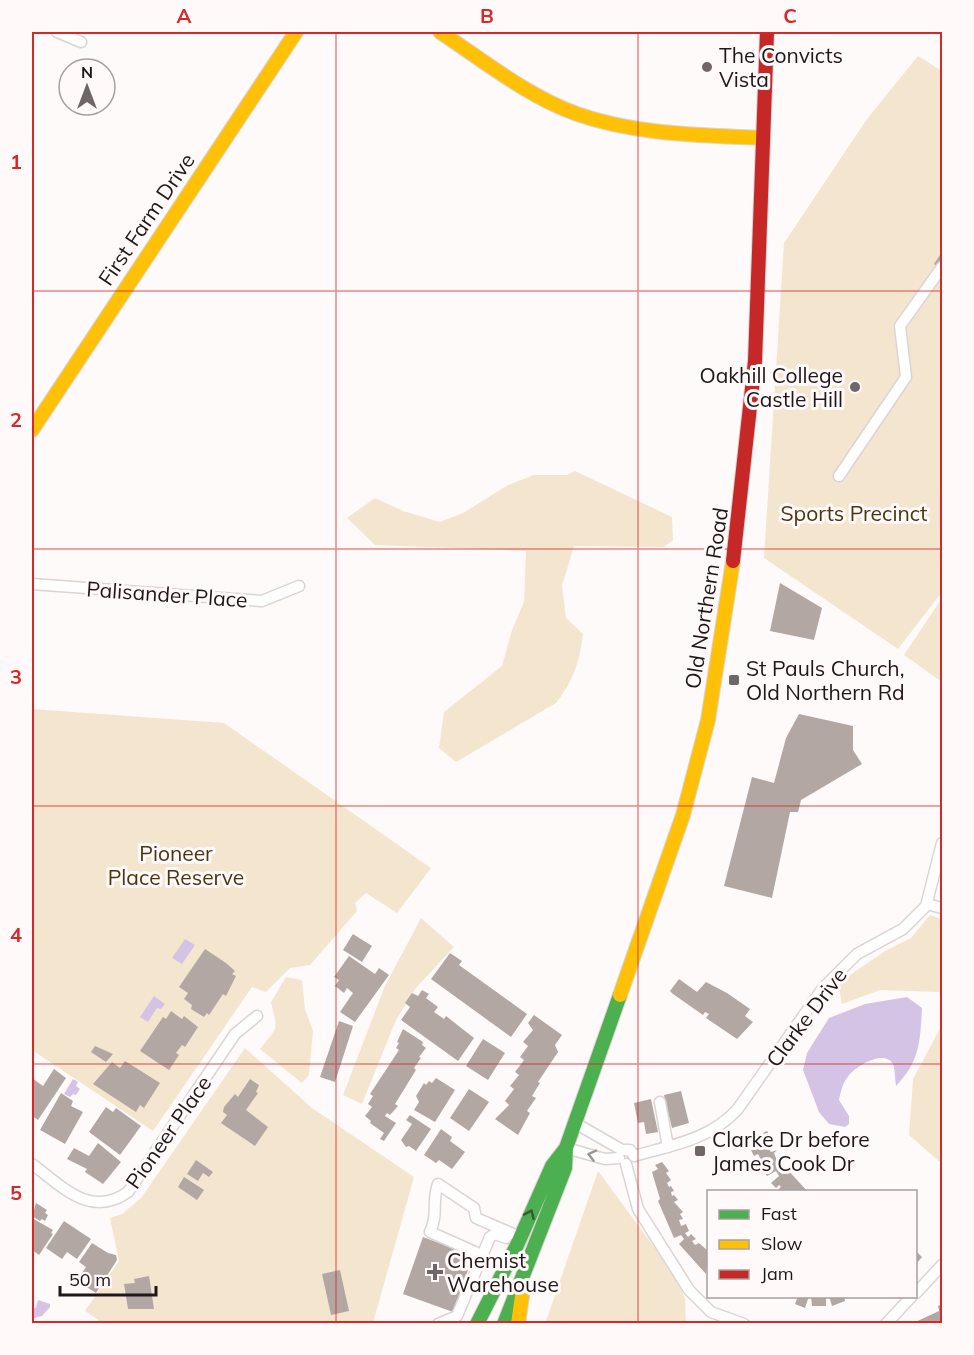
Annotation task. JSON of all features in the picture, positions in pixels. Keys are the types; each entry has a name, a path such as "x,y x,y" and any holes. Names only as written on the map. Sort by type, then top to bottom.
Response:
{"main road":[{"name":"First Farm Drive","path":"32,430 296,32"},
{"path":"440,32 540,96 576,113 647,130 763,138"},
{"name":"Old Northern Road","path":"504,1323 565,1168 566,1148 680,826 708,720 746,459 760,279 767,32"},
{"name":"Old Northern Road","path":"477,1323 519,1240 552,1166 566,1148"},
{"path":"518,1323 527,1266"}],"street":[{"path":"57,32 81,42"},
{"path":"839,476 906,377 900,326 942,267"},
{"name":"Palisander Place","path":"32,584 262,601 299,586"},
{"path":"942,843 927,904 942,908"},
{"name":"Clarke Drive","path":"622,1157 633,1161 634,1156 703,1136 723,1125 737,1110 823,988 857,954 903,929 927,904"},
{"name":"Pioneer Place","path":"32,1164 73,1195 91,1203 105,1203 118,1199 128,1192 234,1034 257,1016"},
{"path":"660,1102 668,1147"},
{"path":"575,1123 622,1157 638,1209 689,1290 711,1312 744,1323"},
{"path":"566,1148 605,1159 622,1157"},
{"path":"484,1257 430,1232 436,1217 433,1197 438,1184 474,1208 476,1218 519,1240"},
{"path":"438,1323 457,1316 484,1257 490,1237 495,1234 519,1240"},
{"path":"917,1291 942,1265"},
{"path":"886,1323 910,1298"}],"green space":[{"name":"Sports Precinct","path":"918,56 942,71 942,592 898,649 764,558 784,243 867,119"},
{"path":"575,471 672,517 673,540 664,547 574,546 562,586 566,618 583,634 578,662 567,687 556,703 456,762 439,748 444,712 502,666 512,630 524,602 526,551 375,545 347,518 375,498 403,511 440,522 463,513 508,485 534,475 567,475"},
{"path":"942,598 942,682 904,655"},
{"name":"Pioneer Place Reserve","path":"32,709 224,723 431,868 397,913 366,893 355,903 357,911 310,965 290,968 266,992 252,987 153,1131 32,1050"},
{"path":"930,915 942,919 942,1010 939,992 880,990 842,1004 838,983 885,951 911,938"},
{"path":"421,918 454,947 415,989 396,1020 362,1104 343,1095 385,986"},
{"path":"286,977 302,980 305,1009 313,1031 309,1075 302,1083 260,1049 274,1031 275,1023 271,1002"},
{"path":"942,1025 942,1164 909,1135 913,1079"},
{"path":"245,1048 312,1108 414,1177 373,1323 104,1324 85,1311 119,1261 110,1218 122,1214 141,1198"},
{"path":"598,1171 671,1270 685,1298 686,1323 545,1324"}],"shaded area":[{"path":"185,939 195,945 182,964 172,958"},
{"path":"154,996 165,1004 161,1009 157,1008 148,1022 140,1017"},
{"path":"907,997 922,1008 919,1041 910,1068 896,1086 894,1067 886,1058 859,1066 846,1080 839,1100 849,1116 849,1124 845,1127 829,1124 819,1112 803,1070 807,1053 829,1018 865,1004"},
{"path":"73,1079 78,1082 76,1086 80,1089 76,1095 73,1094 70,1097 64,1094"},
{"path":"38,1300 50,1304 50,1307 42,1316 34,1318 32,1310 36,1307"}],"building":[{"path":"942,252 942,270 934,264"},
{"path":"780,583 822,608 814,640 770,631"},
{"path":"799,714 853,726 853,750 862,764 801,800 798,812 790,812 772,898 724,886 752,777 774,783 786,738"},
{"path":"353,934 372,946 362,962 343,950"},
{"path":"205,949 226,963 235,971 232,974 236,976 226,996 223,994 209,1015 207,1013 204,1017 191,1009 192,1005 184,999 188,993 179,987"},
{"path":"450,953 462,961 459,965 527,1014 511,1037 431,979"},
{"path":"349,956 375,974 379,968 389,975 355,1022 340,1012 353,993 347,988 344,993 335,986 339,980 334,977"},
{"path":"679,979 697,992 706,982 727,993 750,1009 745,1016 753,1022 737,1039 706,1018 709,1014 705,1012 703,1015 670,991"},
{"path":"422,990 429,994 426,998 438,1007 434,1012 444,1019 446,1016 474,1038 458,1061 401,1020 410,1007 405,1003 412,993 418,996"},
{"path":"171,1011 182,1019 184,1016 198,1027 185,1047 182,1045 176,1053 179,1055 169,1070 140,1051 163,1017 166,1019"},
{"path":"534,1015 562,1035 555,1045 558,1052 538,1082 540,1083 532,1096 536,1098 527,1111 530,1113 518,1135 495,1119 509,1105 505,1101 514,1089 510,1086 519,1075 515,1072 524,1060 520,1057 528,1046 523,1042 533,1030 528,1023"},
{"path":"339,1021 353,1026 335,1082 320,1077"},
{"path":"403,1029 423,1042 422,1045 426,1048 414,1068 416,1070 395,1104 398,1106 390,1115 387,1113 385,1116 396,1123 384,1141 380,1139 384,1133 370,1123 371,1121 365,1116 372,1107 368,1104 373,1096 370,1094 399,1050 396,1048 399,1043 397,1042"},
{"path":"483,1039 505,1053 488,1080 466,1066"},
{"path":"95,1046 113,1054 106,1062 91,1052"},
{"path":"125,1061 160,1083 144,1108 140,1105 136,1112 93,1084 112,1062 120,1068"},
{"path":"54,1069 66,1078 38,1120 32,1116 32,1078 43,1086"},
{"path":"436,1078 455,1090 435,1122 414,1110 419,1102 416,1096 424,1083 426,1085 429,1081 432,1083"},
{"path":"250,1079 259,1085 256,1092 258,1093 246,1110 268,1127 255,1146 221,1123 227,1115 223,1112 224,1107 235,1094 238,1097"},
{"path":"469,1089 489,1102 469,1131 450,1118"},
{"path":"681,1091 689,1123 672,1128 664,1095"},
{"path":"61,1093 73,1101 71,1106 83,1112 65,1144 40,1130"},
{"path":"651,1099 658,1132 646,1134 644,1122 638,1123 634,1103"},
{"path":"106,1107 113,1112 116,1108 141,1126 120,1155 89,1132"},
{"path":"410,1115 431,1129 416,1151 409,1146 406,1147 401,1140 412,1124 406,1120"},
{"path":"441,1129 452,1137 450,1141 465,1152 452,1169 439,1160 436,1163 424,1155"},
{"path":"767,1131 771,1138 767,1139 769,1149 771,1152 777,1150 774,1153 782,1174 787,1169 806,1190 778,1190 781,1187 779,1185 776,1188 771,1183 779,1176 776,1171 767,1176 763,1170 768,1168 766,1165 760,1168 757,1162 761,1160 758,1154 754,1156 751,1150 757,1147 752,1146 749,1140"},
{"path":"98,1143 121,1162 103,1184 85,1172 87,1169 67,1159 74,1148 89,1156"},
{"path":"196,1160 213,1172 209,1177 203,1173 198,1181 187,1174"},
{"path":"662,1162 669,1171 666,1173 671,1180 667,1183 674,1191 671,1192 672,1196 674,1195 678,1200 674,1202 683,1212 680,1214 683,1219 679,1220 681,1226 686,1224 689,1231 685,1233 688,1237 691,1234 696,1239 692,1241 695,1245 699,1243 707,1250 706,1274 679,1244 684,1239 681,1235 674,1238 658,1201 660,1199 652,1172 658,1169 655,1165"},
{"path":"184,1177 204,1190 197,1200 178,1187"},
{"path":"36,1203 47,1210 45,1213 48,1215 45,1221 32,1216"},
{"path":"32,1218 53,1230 51,1233 53,1234 39,1255 32,1250"},
{"path":"64,1221 91,1239 77,1259 67,1252 62,1259 46,1248"},
{"path":"423,1237 479,1258 475,1269 469,1267 453,1312 403,1294"},
{"path":"92,1243 116,1255 117,1260 96,1293 85,1286 90,1278 82,1273 86,1267 79,1262"},
{"path":"917,1252 922,1257 917,1263"},
{"path":"340,1270 349,1311 331,1315 322,1274"},
{"path":"149,1276 154,1309 128,1309 124,1284 135,1283 134,1279"},
{"path":"797,1298 808,1298 805,1308 795,1304"},
{"path":"811,1298 826,1298 826,1306 812,1306"},
{"path":"830,1298 844,1298 845,1301 832,1306"},
{"path":"942,1304 942,1324 911,1324 939,1311 938,1306"}],"traffic: fast":[{"path":"477,1324 518,1243 552,1166 566,1148 620,995"},
{"path":"504,1324 565,1168 566,1148"}],"traffic: slow":[{"path":"32,430 296,32"},
{"path":"440,32 523,88 577,114 646,130 763,138"},
{"path":"620,995 683,815 708,720 733,561"},
{"path":"518,1324 522,1296"}],"traffic: jam":[{"path":"733,561 755,361 767,32"}],"place":[{"name":"The Convicts Vista","path":"707,67"},
{"name":"Oakhill College Castle Hill","path":"855,387"},
{"name":"St Pauls Church, Old Northern Rd","path":"734,680"},
{"name":"Clarke Dr before James Cook Dr","path":"700,1151"},
{"name":"Chemist Warehouse","path":"435,1272"}]}
